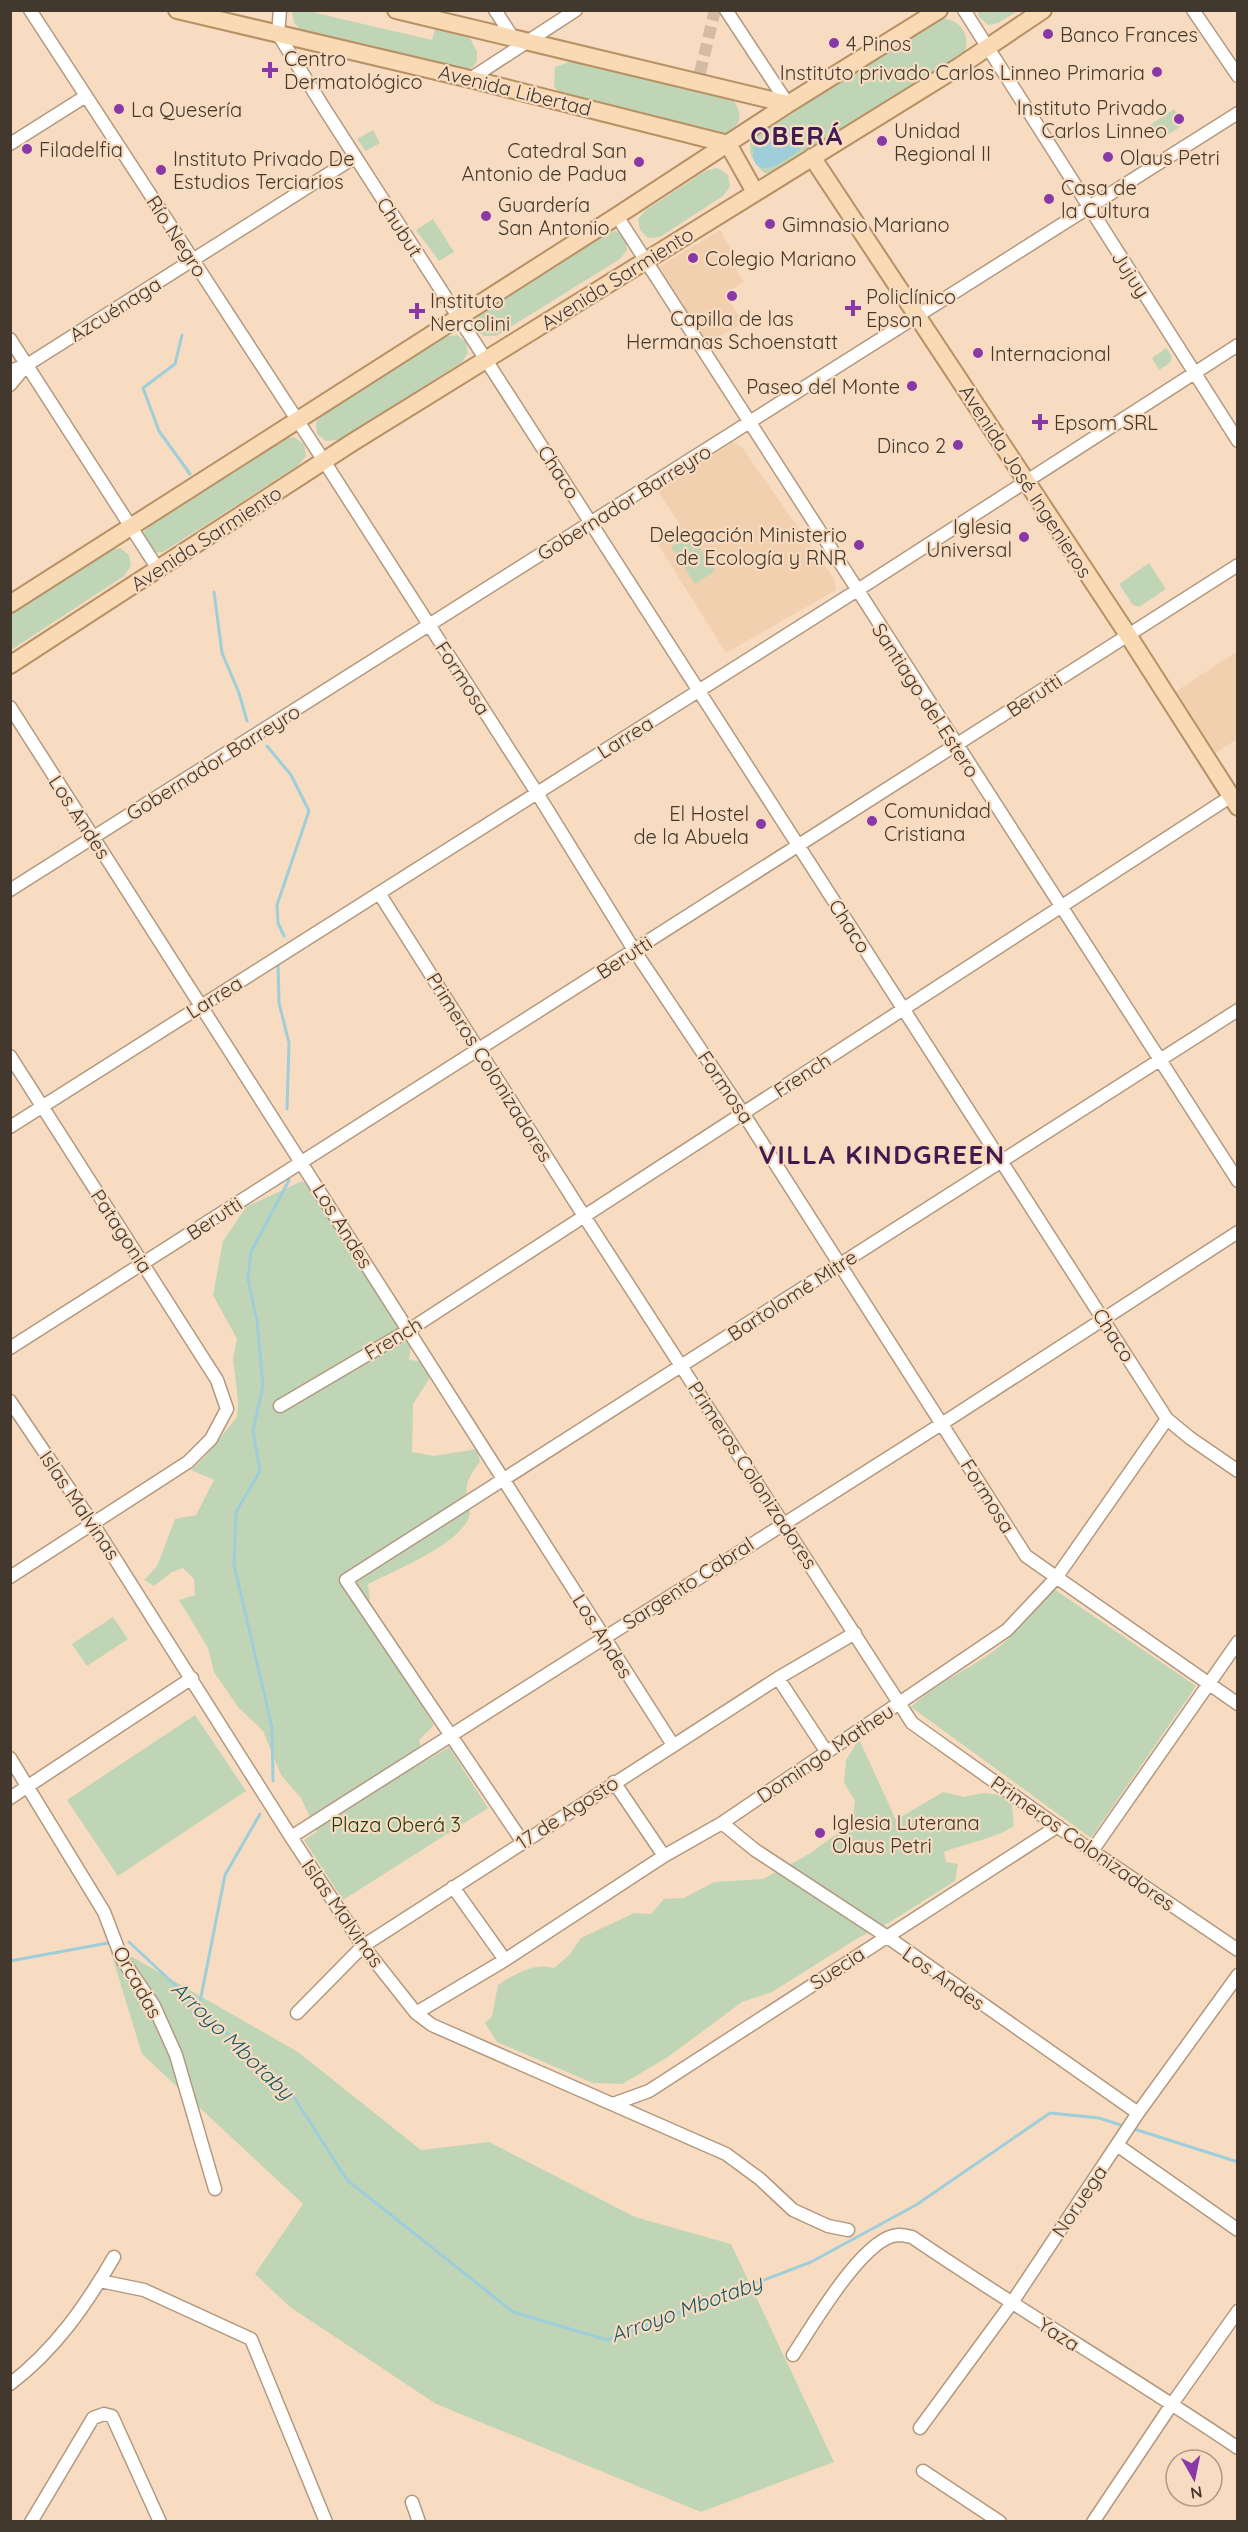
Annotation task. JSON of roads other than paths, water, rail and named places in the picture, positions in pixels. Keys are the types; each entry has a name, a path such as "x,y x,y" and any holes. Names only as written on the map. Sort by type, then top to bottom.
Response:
{"main road":[{"name":"Avenida Libertad","path":"177,10 470,79 728,144"},
{"path":"396,10 520,42 699,78 788,104"},
{"path":"10,604 788,104 939,10"},
{"name":"Avenida Sarmiento","path":"10,665 324,461 645,259 960,66 1043,10"},
{"path":"728,144 755,192"},
{"name":"Avenida José Ingenieros","path":"812,157 1128,635 1234,802"}],"street":[{"name":"Río Negro","path":"30,10 324,461"},
{"path":"278,34 280,10"},
{"path":"495,10 520,42"},
{"path":"470,79 520,42 576,10"},
{"path":"726,10 788,104"},
{"name":"Jujuy","path":"964,10 1238,441"},
{"path":"1193,10 1238,76"},
{"name":"Chubut","path":"278,34 487,360"},
{"path":"10,144 86,96"},
{"name":"Gobernador Barreyro","path":"10,890 1238,113"},
{"name":"Azcuénaga","path":"10,371 27,365 355,157"},
{"name":"Santiago del Estero","path":"617,216 856,591 1238,1181"},
{"path":"10,339 158,569"},
{"name":"Larrea","path":"10,1127 856,591 1238,345"},
{"name":"Chaco","path":"487,360 1167,1419 1238,1471"},
{"name":"Azcuénaga","path":"10,385 27,365"},
{"name":"Formosa","path":"324,461 537,793 634,950 743,1113 1026,1556 1238,1704"},
{"name":"Berutti","path":"10,1348 1238,565"},
{"name":"Los Andes","path":"10,707 303,1162 673,1745"},
{"name":"French","path":"280,1406 409,1330 1060,907 1234,802"},
{"name":"Primeros Colonizadores","path":"379,893 584,1216 912,1723 1092,1851 1238,1950"},
{"name":"Bartolomé Mitre","path":"451,1735 346,1580 1238,1010"},
{"name":"Patagonia","path":"10,1056 217,1380 227,1409 211,1439 188,1462 93,1524"},
{"name":"Sargento Cabral","path":"291,1837 783,1522 943,1423 1238,1232"},
{"name":"Islas Malvinas","path":"10,1401 93,1524 291,1837 363,1946 416,2013 432,2025 726,2154 760,2179 793,2210 828,2226 848,2230"},
{"name":"Domingo Matheu","path":"416,2013 505,1960 664,1856 722,1823 1007,1630 1021,1618 1056,1578 1167,1419"},
{"path":"10,1577 93,1524"},
{"name":"17 de Agosto","path":"297,2013 363,1946 614,1782 778,1678 855,1633"},
{"path":"1092,1851 1238,1642"},
{"path":"10,1798 192,1678"},
{"path":"778,1678 826,1751"},
{"path":"451,1735 522,1841"},
{"name":"Orcadas","path":"10,1758 104,1912 122,1959 154,2006 176,2055 215,2189"},
{"path":"614,1782 664,1856"},
{"name":"Los Andes","path":"722,1823 755,1850 886,1936 1137,2115"},
{"name":"Suecia","path":"613,2104 649,2091 1058,1826"},
{"path":"453,1887 505,1960"},
{"name":"Noruega","path":"920,2428 1011,2304 1137,2115 1238,1975"},
{"path":"1118,2144 1238,2230"},
{"name":"Yaza","path":"793,2355 860,2259 879,2243 897,2235 912,2237 1011,2304 1172,2404 1238,2448"},
{"path":"10,2384 57,2341 100,2281 114,2257"},
{"path":"100,2281 144,2290 252,2340 326,2522"},
{"path":"1093,2522 1172,2404 1238,2312"},
{"path":"31,2522 93,2418 104,2414 112,2416 160,2522"},
{"path":"923,2471 1000,2522"},
{"path":"412,2502 419,2522"}],"water":[{"path":"788,126 802,148 773,166 766,168 756,164 753,158 754,146"}],"waterway":[{"path":"182,335 175,364 143,388 159,431 190,474"},
{"path":"214,592 222,653 239,693 247,721"},
{"path":"267,746 291,775 309,811 277,905 278,923 284,936"},
{"path":"278,964 279,1003 289,1043 287,1109"},
{"path":"273,1781 272,1727 234,1565 236,1512 260,1471 253,1431 263,1386 257,1321 248,1279 251,1252 289,1180"},
{"path":"199,2007 225,1875 260,1814"},
{"name":"Arroyo Mbotaby","path":"129,1942 292,2094 347,2180 513,2312 607,2340 811,2262 916,2205 1050,2113 1099,2118 1124,2126"},
{"name":"Arroyo Mbotaby","path":"10,1961 108,1943"},
{"name":"Arroyo Mbotaby","path":"1131,2128 1238,2162"}],"tunnel":[{"path":"700,73 715,10"}],"place":[{"name":"Banco Frances","path":"1048,34"},
{"name":"4 Pinos","path":"834,43"},
{"name":"Centro Dermatológico","path":"270,70"},
{"name":"Instituto privado Carlos Linneo Primaria","path":"1157,72"},
{"name":"La Quesería","path":"119,109"},
{"name":"Instituto Privado Carlos Linneo","path":"1179,119"},
{"name":"Unidad Regional II","path":"882,141"},
{"name":"Filadelfia","path":"27,149"},
{"name":"Olaus Petri","path":"1108,157"},
{"name":"Catedral San Antonio de Padua","path":"639,162"},
{"name":"Instituto Privado De Estudios Terciarios","path":"161,170"},
{"name":"Casa de la Cultura","path":"1049,199"},
{"name":"Guardería San Antonio","path":"486,216"},
{"name":"Gimnasio Mariano","path":"770,224"},
{"name":"Colegio Mariano","path":"693,258"},
{"name":"Capilla de las Hermanas Schoenstatt","path":"732,296"},
{"name":"Policlínico Epson","path":"853,308"},
{"name":"Instituto Nercolini","path":"417,311"},
{"name":"Internacional","path":"978,353"},
{"name":"Paseo del Monte","path":"912,386"},
{"name":"Epsom SRL","path":"1040,422"},
{"name":"Dinco 2","path":"958,445"},
{"name":"Iglesia Universal","path":"1024,537"},
{"name":"Delegación Ministerio de Ecología y RNR","path":"859,545"},
{"name":"Comunidad Cristiana","path":"872,821"},
{"name":"El Hostel de la Abuela","path":"761,824"},
{"name":"Iglesia Luterana Olaus Petri","path":"820,1833"}],"district":[{"name":"OBERÁ","path":"797,135"},
{"name":"VILLA KINDGREEN","path":"882,1154"}],"park label":[{"name":"Plaza Oberá 3","path":"396,1824"}]}
